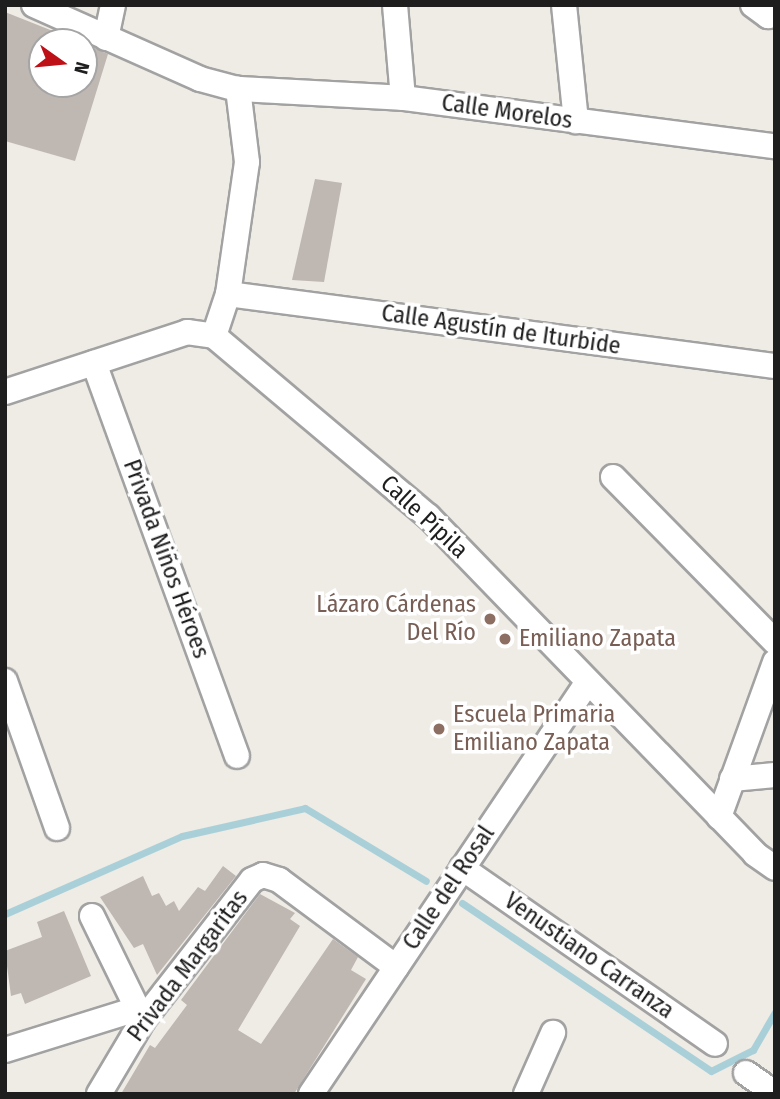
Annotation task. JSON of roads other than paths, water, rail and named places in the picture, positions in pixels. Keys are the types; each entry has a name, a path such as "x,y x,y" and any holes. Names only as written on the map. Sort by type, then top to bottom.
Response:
{"street":[{"name":"Calle Morelos","path":"34,5 200,79 238,89 403,97 576,121 770,140"},
{"path":"106,38 113,5"},
{"path":"395,5 403,97"},
{"path":"564,5 576,121"},
{"path":"753,5 768,16 773,5"},
{"path":"5,392 187,332 214,336 228,294 247,162 238,89"},
{"name":"Calle Agustín de Iturbide","path":"228,294 775,366"},
{"name":"Calle Pípila","path":"214,336 428,516 719,817 775,868"},
{"name":"Privada Niños Héroes","path":"94,363 237,755"},
{"path":"612,477 775,642"},
{"path":"719,817 775,662"},
{"path":"5,681 57,828"},
{"name":"Calle del Rosal","path":"311,1094 588,682"},
{"path":"732,779 775,775"},
{"name":"Venustiano Carranza","path":"462,868 715,1044"},
{"name":"Privada Margaritas","path":"99,1094 140,1014 252,880 263,875 279,880 396,967"},
{"path":"5,1050 140,1014 92,916"},
{"path":"526,1094 553,1033"},
{"path":"746,1073 775,1093"}],"waterway":[{"path":"5,914 182,836 305,808 426,881"},
{"path":"462,903 711,1071 753,1050 775,1012"}],"place":[{"name":"Lázaro Cárdenas Del Río","path":"490,619"},
{"name":"Emiliano Zapata","path":"505,639"},
{"name":"Escuela Primaria Emiliano Zapata","path":"439,729"}]}
